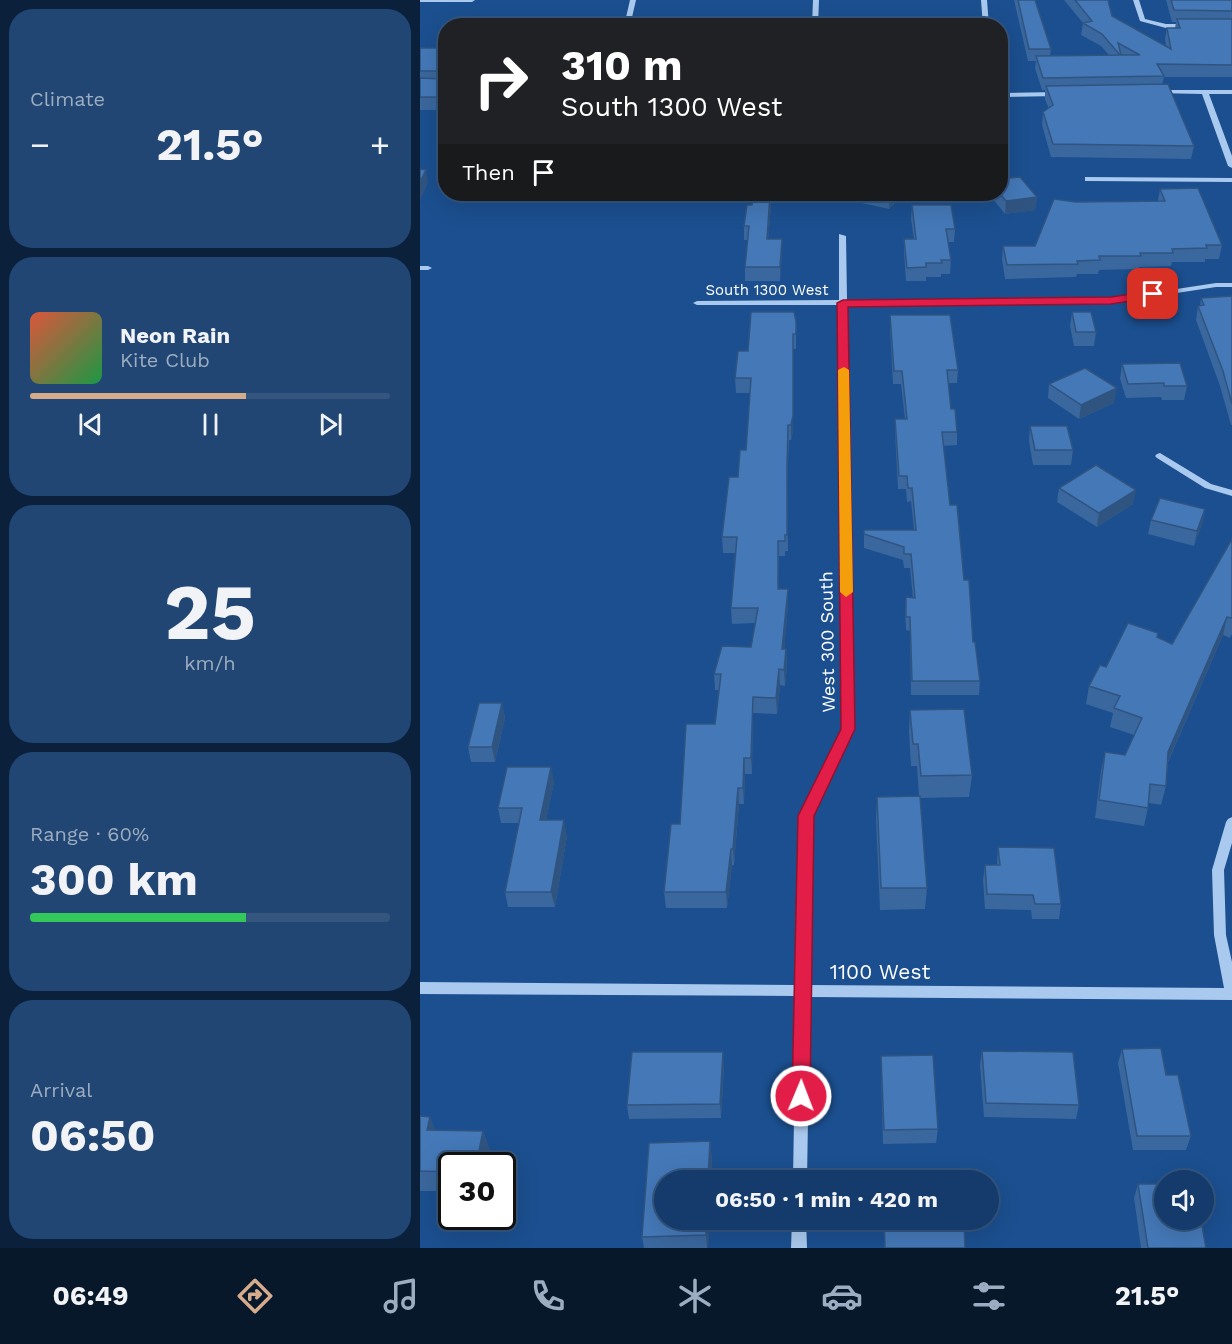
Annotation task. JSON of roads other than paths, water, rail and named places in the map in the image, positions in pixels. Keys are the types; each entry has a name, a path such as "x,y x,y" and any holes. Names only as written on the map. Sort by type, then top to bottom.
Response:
{"street":[{"path":"420,0 472,0"},
{"path":"629,18 633,0"},
{"path":"815,18 816,0"},
{"path":"984,0 985,18"},
{"path":"1136,0 1142,20 1166,26 1199,26"},
{"path":"1205,92 1232,166"},
{"path":"1148,93 1232,92"},
{"path":"1008,95 1069,94"},
{"path":"1088,179 1232,180"},
{"name":"West 300 South","path":"800,1170 806,816 848,729 842,237"},
{"name":"South 1300 West","path":"697,303 1111,301 1216,285 1232,285"},
{"path":"1160,456 1208,486 1232,493"},
{"path":"1232,822 1218,870 1220,935 1232,994"},
{"name":"1100 West","path":"420,988 1232,994"},
{"path":"799,1230 799,1248"}]}
